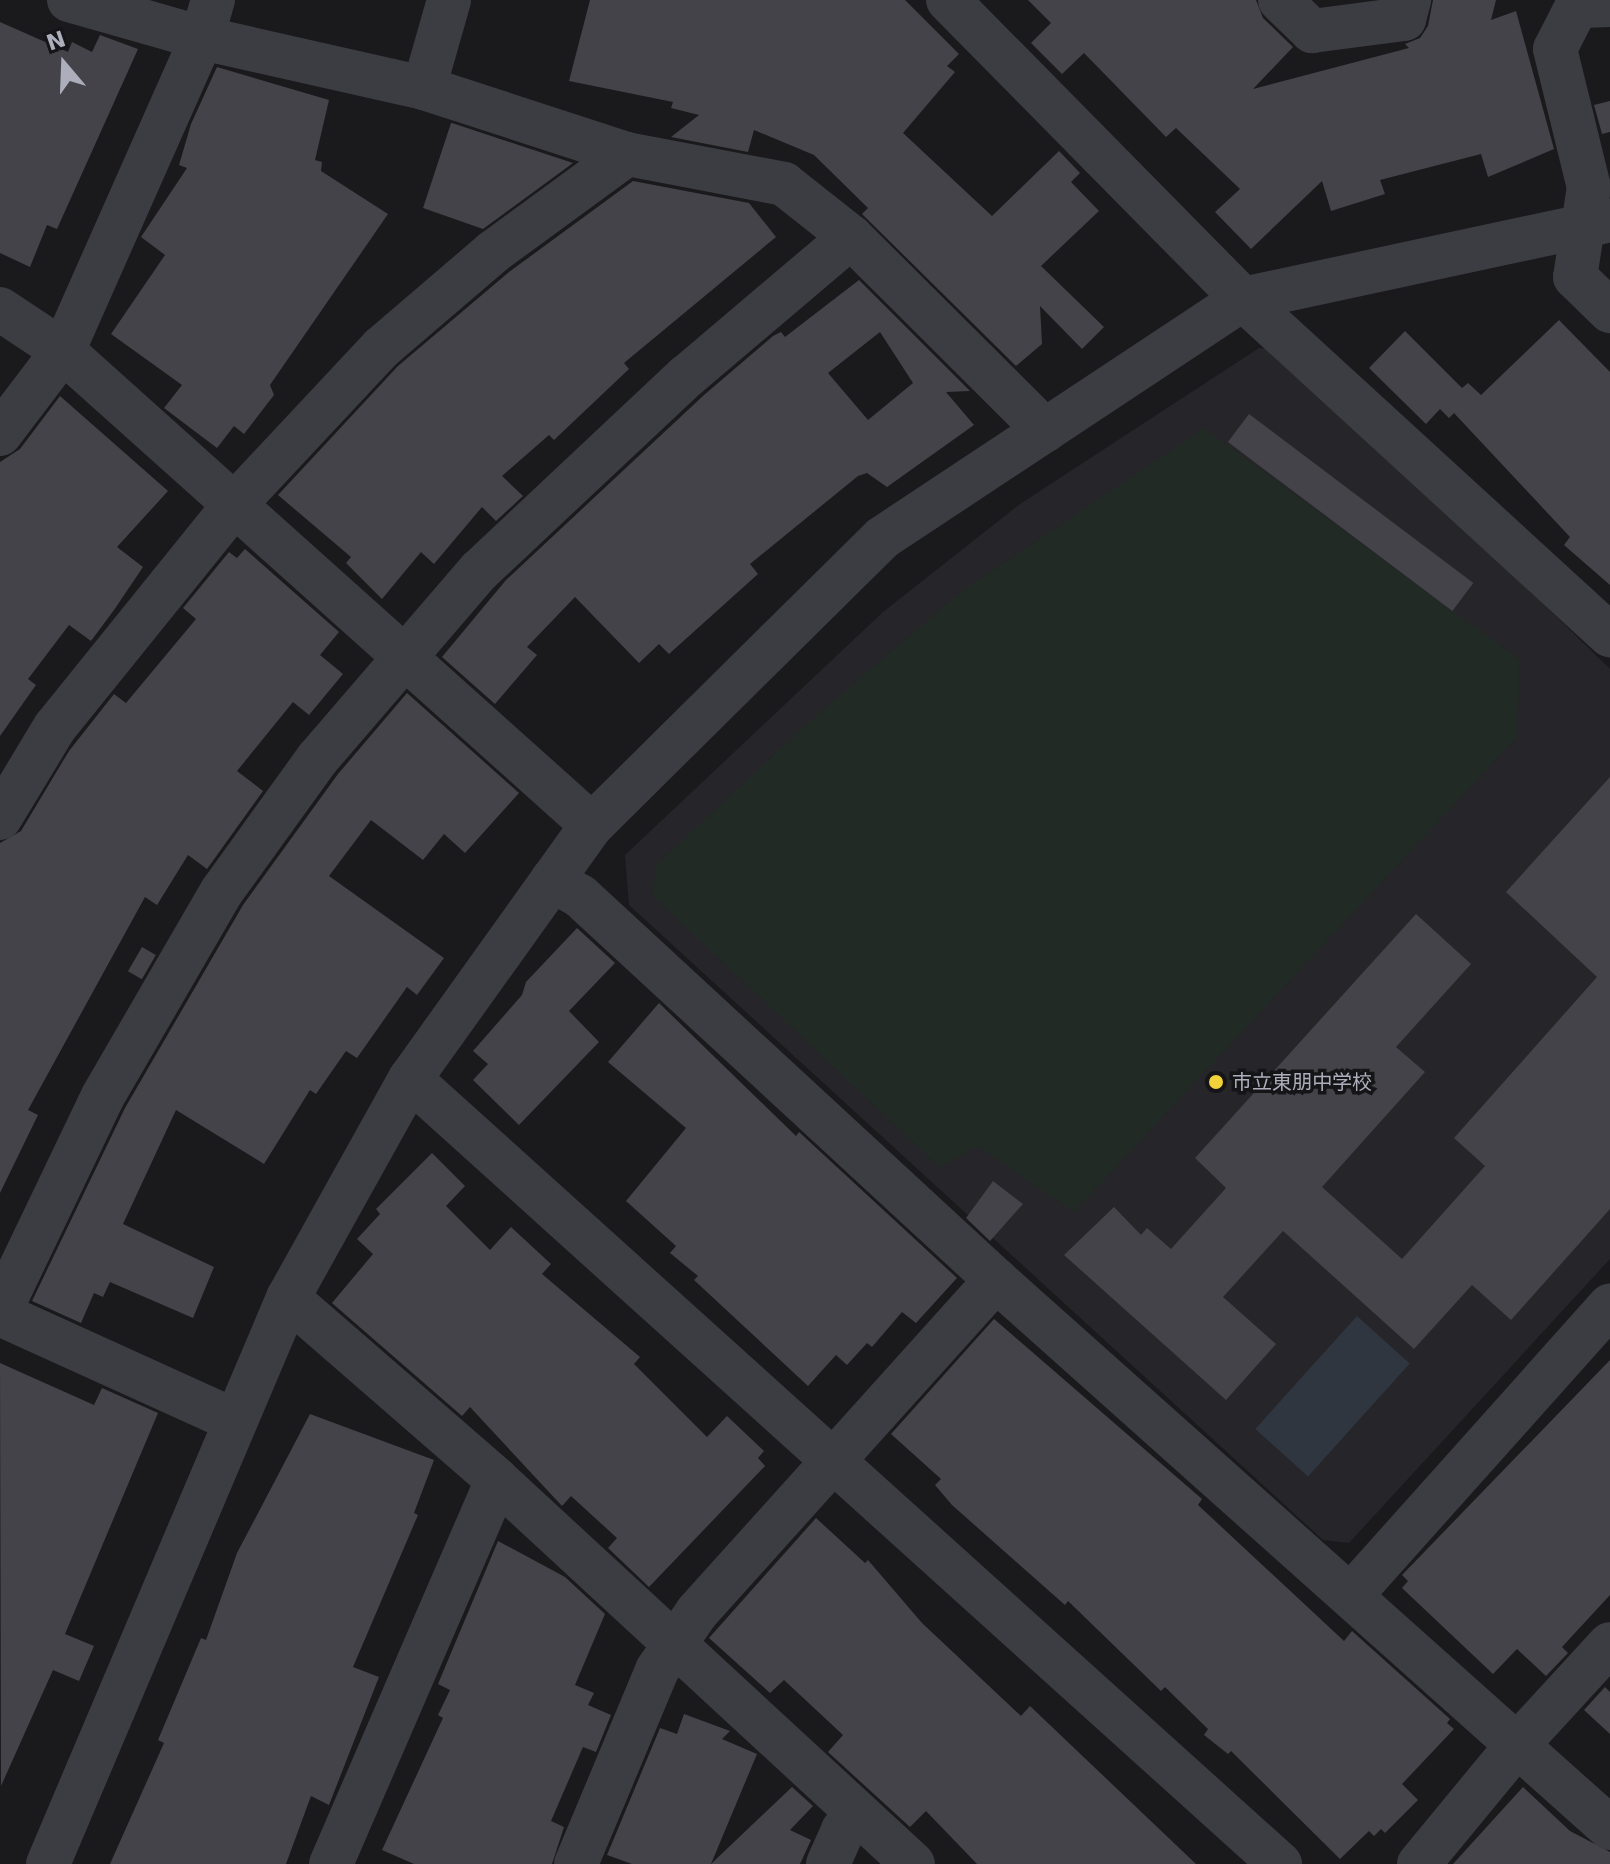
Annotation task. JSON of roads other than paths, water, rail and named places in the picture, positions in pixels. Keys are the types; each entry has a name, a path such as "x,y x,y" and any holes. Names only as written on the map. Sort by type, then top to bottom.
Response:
{"street":[{"path":"69,0 208,19 627,154 784,184 851,237 1045,430"},
{"path":"424,88 449,0"},
{"path":"948,0 1243,299 1610,635"},
{"path":"1280,0 1312,31 1404,19 1409,0"},
{"path":"1610,5 1577,6 1555,49 1597,223 1575,277 1610,311"},
{"path":"0,434 63,351 208,19"},
{"path":"0,818 55,727 235,504 381,348 493,252 627,154"},
{"path":"48,1864 288,1298 410,1079 592,825 882,538 1243,299 1597,223"},
{"path":"234,1420 0,1312 103,1096 222,891 318,758 404,658 491,560 687,376 851,237"},
{"path":"0,309 63,351 592,825"},
{"path":"552,880 580,896 996,1280 1352,1594 1610,1828"},
{"path":"410,1079 837,1459 1280,1864"},
{"path":"576,1864 657,1670 674,1644 996,1280"},
{"path":"288,1298 497,1480 913,1864"},
{"path":"1352,1594 1610,1305"},
{"path":"331,1864 497,1480"},
{"path":"1419,1864 1517,1745 1610,1644"},
{"path":"828,1864 857,1813"}],"place":[{"name":"市立東朋中学校","path":"1216,1082"}]}
